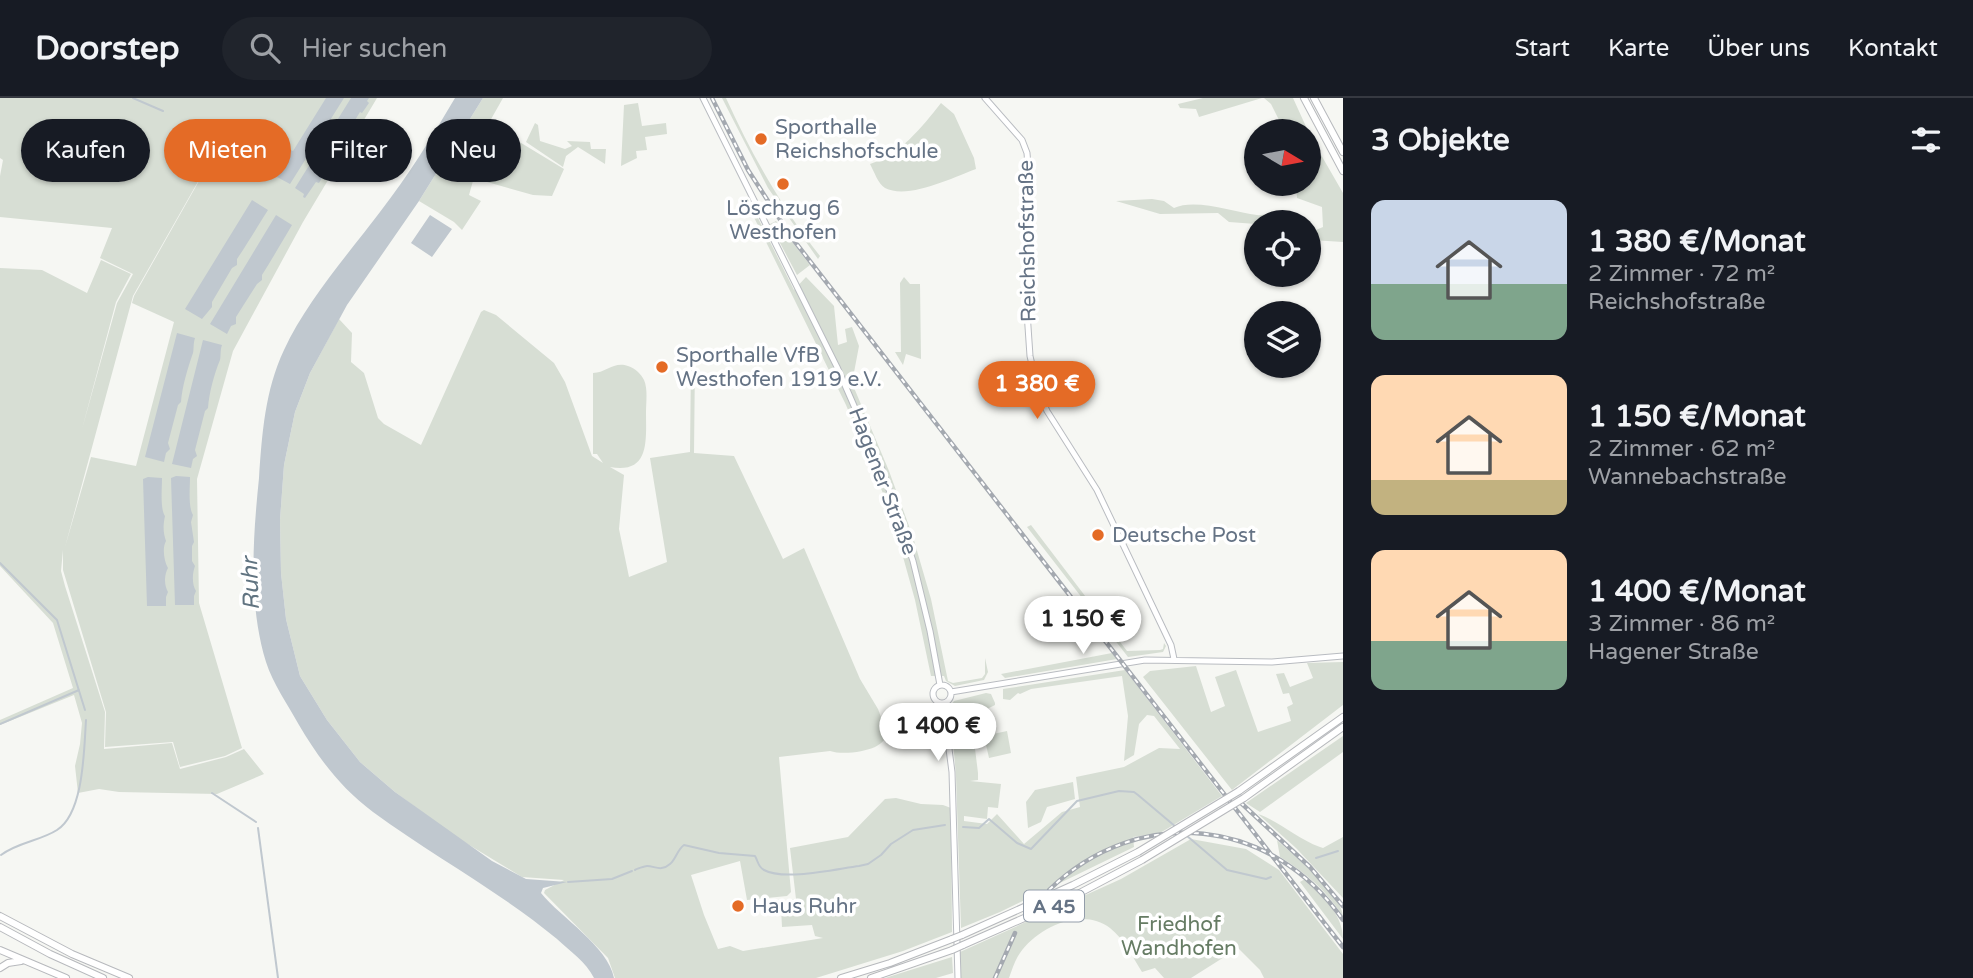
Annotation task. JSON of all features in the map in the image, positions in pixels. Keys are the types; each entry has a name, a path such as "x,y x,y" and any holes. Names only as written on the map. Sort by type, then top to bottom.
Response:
{"highway":[{"path":"1304,98 1343,171"},
{"path":"1314,98 1343,152"},
{"name":"A 45","path":"871,978 952,950 1074,897 1143,860 1244,798 1340,725 1343,716"},
{"name":"A 45","path":"841,978 890,963 962,935 1073,885 1138,852 1239,791 1340,725"},
{"path":"0,916 72,954 129,978"},
{"path":"0,928 103,978"},
{"path":"0,950 66,978"},
{"path":"0,968 13,961 29,963"}],"main road":[{"name":"Hagener Straße","path":"704,98 850,394 891,492 923,598 940,685"},
{"name":"Reichshofstraße","path":"985,98 1022,140 1027,153 1030,190 1027,313 1030,356 1038,391 1047,411 1110,516 1171,645 1174,659"},
{"path":"951,692 1135,661 1174,659 1272,662 1343,656"},
{"path":"940,685 948,687 951,692 949,700 943,703 935,701 933,696 933,690 940,685"},
{"path":"943,703 950,755 954,821 958,978"}],"green space":[{"path":"0,98 377,98 364,119 305,119 305,182 327,182 233,351 197,479 199,603 242,748 225,756 180,767 173,742 105,747 106,712 63,570 63,550 61,571 105,712 104,749 172,743 180,769 226,757 244,749 264,774 217,794 119,792 99,789 78,793 75,766 82,723 74,695 0,725 0,720 73,688 53,623 0,566 0,268 42,270 87,293 101,260 131,274 116,302 82,429 117,303 133,274 100,258 112,228 0,217 0,176 3,160 0,158","holes":["164,119 291,119 291,182 198,182 132,303 174,322 136,466 91,457 65,547 133,296 198,182 164,182"]},
{"path":"483,98 503,98 491,119 470,119"},
{"path":"722,98 726,98 768,180 820,256 818,259 768,188"},
{"path":"1203,98 1262,98 1199,117 1196,109 1180,108 1178,104"},
{"path":"1264,98 1293,98 1303,119 1278,119 1271,104"},
{"path":"638,103 642,126 666,123 667,134 645,137 647,150 636,151 637,158 621,166 624,105"},
{"path":"941,103 954,114 974,158 976,169 918,189 895,191 885,188 870,164 901,147"},
{"path":"535,123 538,125 540,141 565,149 572,146 567,141 590,142 591,149 606,149 605,164 578,147 566,156 563,167 526,142"},
{"path":"521,143 564,169 552,196 533,195 487,182 521,182"},
{"path":"1321,155 1343,193 1343,242 1321,241 1322,207 1297,198 1321,196"},
{"path":"431,182 473,182 469,195 481,201 462,230 454,222 419,201"},
{"path":"748,198 794,290 806,277 834,306 838,345 847,342 845,329 852,327 859,346 852,383 913,537 931,599 948,681 953,683 982,678 985,674 985,658 988,672 984,680 955,686 946,681 944,676 931,676 915,600 890,510 846,405 745,199"},
{"path":"1152,199 1164,201 1174,208 1193,204 1215,207 1244,213 1244,223 1229,222 1218,213 1160,214 1116,201"},
{"path":"776,221 810,265 797,275 770,224"},
{"path":"904,277 910,284 920,284 921,359 906,354 903,365 895,352 901,352 900,283"},
{"path":"484,310 496,315 554,363 565,382 592,456 603,463 597,454 593,454 593,373 623,365 631,367 644,380 646,434 643,453 632,465 623,468 610,467 624,475 619,529 629,577 667,562 650,458 690,452 691,362 695,360 694,453 734,456 783,559 804,548 860,679 878,709 888,736 877,746 859,752 830,751 779,757 791,892 787,896 747,900 740,861 691,875 718,949 730,946 743,951 823,938 815,936 812,925 782,927 781,908 771,909 771,903 796,899 790,848 848,837 885,799 896,798 951,808 952,932 903,951 816,978 615,978 608,958 544,893 564,880 522,877 456,837 360,762 327,720 300,676 286,619 281,573 280,520 284,465 295,412 310,373 339,319 352,333 351,362 364,373 378,418 421,445"},
{"path":"1031,525 1127,651 1160,650 1163,649 1164,643 1166,646 1163,652 1128,657 1027,527"},
{"path":"1112,653 1117,659 1005,678 1001,674"},
{"path":"1343,662 1343,705 1232,790 1143,677 1150,671 1196,666 1211,712 1225,706 1215,677 1236,670 1258,732 1291,721 1287,707 1293,704 1289,693 1283,694 1276,674 1284,673 1290,687 1313,678 1307,663"},
{"path":"1125,670 1222,796 1160,833 1133,837 1134,847 961,928 956,776 950,707 954,701 991,694 995,705 977,714 972,724 978,780 970,781 1001,784 998,808 988,807 987,819 964,816 964,821 987,824 997,814 1024,844 1062,812 1080,807 1076,777 1124,767 1159,748 1180,749 1154,716 1147,715 1139,724 1134,755 1124,761 1128,716 1122,676 1031,689 1018,693 1010,700 1003,699 1003,689"},
{"path":"1007,731 1011,753 989,758 984,736"},
{"path":"1343,736 1343,752 1260,812 1246,803"},
{"path":"1073,782 1075,799 1047,807 1041,822 1028,828 1026,802 1035,790"},
{"path":"1258,814 1323,848 1343,837 1343,898 1296,848"},
{"name":"Friedhof Wandhofen","path":"1191,839 1246,849 1279,870 1343,954 1343,978 1264,978 1260,970 1233,943 1227,949 1229,954 1191,978 1164,978 1155,968 1142,972 1115,932 1099,922 1087,919 1061,923 1037,935 1020,953 1009,978 961,978 960,952 1121,879"},
{"path":"1277,840 1327,887 1341,908 1343,917 1315,883 1280,857"},
{"path":"1305,879 1335,914 1343,939 1300,882"},
{"path":"952,957 953,973 936,978 885,978"}],"shaded area":[{"path":"326,98 344,98 331,119 313,119"},
{"path":"351,98 369,98 369,103 356,119 338,119"},
{"path":"455,98 483,98 470,119 443,119"},
{"path":"305,132 305,160 290,184 286,182 291,182 291,150"},
{"path":"426,146 426,182 431,182 347,305 310,373 295,412 284,465 280,520 281,573 286,619 300,676 327,720 360,762 395,792 492,861 526,879 567,882 543,888 541,893 594,944 610,966 614,978 594,978 577,957 535,922 373,812 351,793 314,750 299,725 273,678 260,640 254,594 255,523 265,412 272,381 284,350 304,314 401,182 412,182 412,167"},
{"path":"305,172 305,182 316,182 305,198 304,194 295,188"},
{"path":"252,200 268,210 237,259 237,265 232,268 212,302 212,307 202,319 185,309"},
{"path":"276,215 292,225 262,275 262,280 236,317 236,324 231,326 227,334 210,324"},
{"path":"430,215 452,229 432,257 411,243"},
{"path":"177,333 195,338 181,402 168,443 170,449 164,462 145,457"},
{"path":"203,340 222,345 208,408 195,450 197,456 193,459 191,468 172,464"},
{"path":"190,477 194,542 192,561 195,566 193,579 196,591 194,605 175,605 171,478"},
{"path":"162,478 166,541 164,554 168,568 165,580 168,592 166,606 147,606 143,479"}],"waterway":[{"path":"133,98 163,111"},
{"path":"0,563 57,620 85,710"},
{"path":"0,724 79,690"},
{"path":"1,855 50,834 66,822 73,810 81,780 86,720"},
{"path":"963,827 979,828 989,819 1017,843 1031,849 1077,801 1119,791 1134,792 1176,827"},
{"path":"212,793 256,822"},
{"path":"635,870 647,866 667,866 684,845 719,853 755,856 762,869 773,873 824,871 868,864 913,830 945,825"},
{"path":"258,828 278,978"},
{"path":"1180,830 1227,870 1266,879 1271,877"},
{"path":"1316,858 1338,851"},
{"path":"568,882 612,879 632,871"}],"railway":[{"path":"712,98 748,170 792,238 1343,947"},
{"path":"1240,802 1310,867 1343,906"},
{"path":"1049,890 1085,862 1123,844 1163,834 1203,834 1243,842 1280,860 1314,886 1343,920"},
{"path":"995,978 1015,933"}],"place":[{"name":"Sporthalle Reichshofschule","path":"761,139"},
{"name":"Löschzug 6 Westhofen","path":"783,184"},
{"name":"Sporthalle VfB Westhofen 1919 e.V.","path":"662,367"},
{"name":"Deutsche Post","path":"1098,535"},
{"name":"Haus Ruhr","path":"738,906"}],"water label":[{"name":"Ruhr","path":"250,584"}]}
